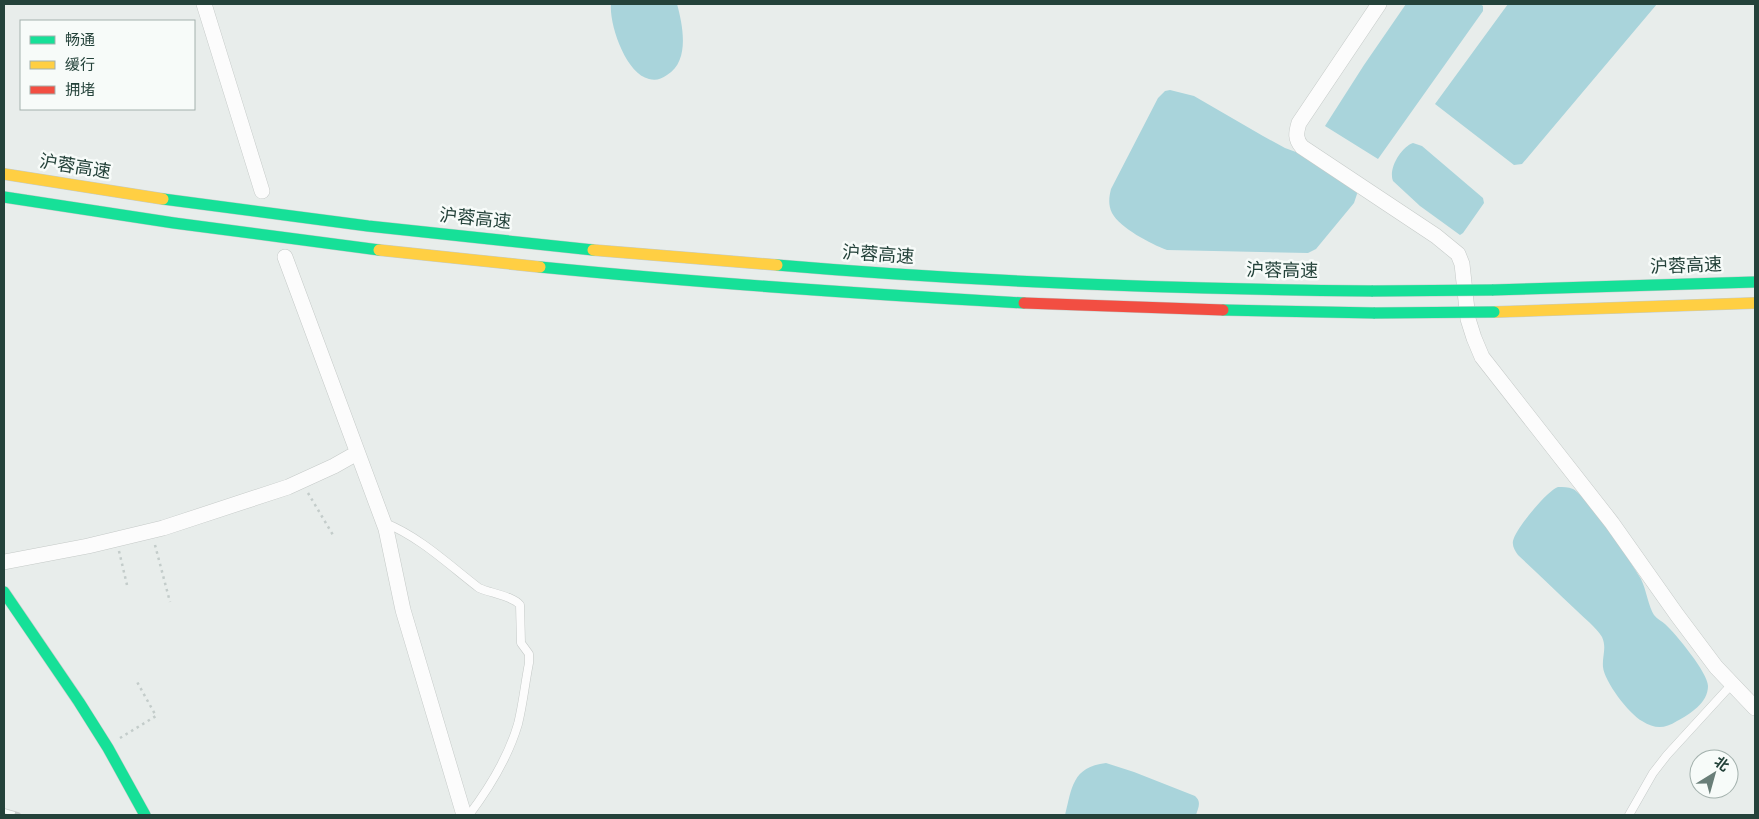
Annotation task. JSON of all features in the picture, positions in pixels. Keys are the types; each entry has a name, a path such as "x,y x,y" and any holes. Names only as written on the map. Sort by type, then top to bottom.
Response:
{"main road":[{"name":"沪蓉高速","path":"4,174 149,197 348,224 681,258 931,277 1066,284 1373,291 1492,290 1755,282"},
{"path":"4,196 155,220 455,258 804,290 1066,306 1374,313 1494,312 1755,303"},
{"path":"4,592 59,671 107,746 146,815"}],"street":[{"path":"204,4 262,191"},
{"path":"1379,4 1299,124 1296,138 1302,146 1428,231 1458,254 1462,264 1468,319 1482,357 1612,523 1716,667 1755,708"},
{"path":"285,257 386,529 403,610 464,815"},
{"path":"4,562 116,540 151,531 301,481 357,453"}],"lane":[{"path":"383,522 413,537 479,588 516,600 520,605 521,643 529,654 529,662 518,723 496,777 468,815"},
{"path":"1629,815 1653,773 1667,755 1732,684"}],"path":[{"path":"301,481 332,535"},
{"path":"151,531 170,602"},
{"path":"116,540 127,585"},
{"path":"107,746 156,716 136,680"}],"water":[{"path":"611,4 677,4 683,32 683,42 679,61 674,69 663,78 654,80 641,75 633,68 626,59 616,36"},
{"path":"1406,4 1480,4 1483,6 1483,11 1378,159 1325,126"},
{"path":"1508,4 1657,4 1522,164 1514,165 1435,104"},
{"path":"1170,90 1194,96 1285,148 1312,158 1356,186 1357,194 1354,203 1316,249 1308,253 1167,250 1136,235 1116,219 1112,213 1109,204 1110,192 1158,98 1165,91"},
{"path":"1413,143 1422,146 1483,198 1484,203 1460,235 1420,206 1393,181 1392,171 1397,159 1408,145"},
{"path":"1558,487 1567,487 1580,494 1598,516 1641,579 1654,615 1670,629 1697,663 1707,680 1707,692 1702,703 1672,724 1664,727 1651,726 1631,712 1618,697 1604,673 1604,645 1602,637 1515,550 1513,541 1515,535 1540,502"},
{"path":"1106,763 1195,796 1199,803 1196,815 1065,815 1075,780 1086,769"}],"railway":[{"path":"4,811 18,815"}],"traffic: fast":[{"path":"4,197 174,223 379,250"},
{"path":"163,199 368,226 593,250"},
{"path":"777,265 1075,284 1373,291"},
{"path":"540,267 782,288 1024,303"},
{"path":"1492,290 1755,282"},
{"path":"1373,291 1492,290"},
{"path":"1223,310 1375,313"},
{"path":"1375,313 1494,312"},
{"path":"4,592 79,702 108,748 145,815"}],"traffic: slow":[{"path":"4,174 163,199"},
{"path":"379,250 540,267"},
{"path":"593,250 777,265"},
{"path":"1494,312 1755,303"}],"traffic: jam":[{"path":"1024,303 1223,310"}]}
